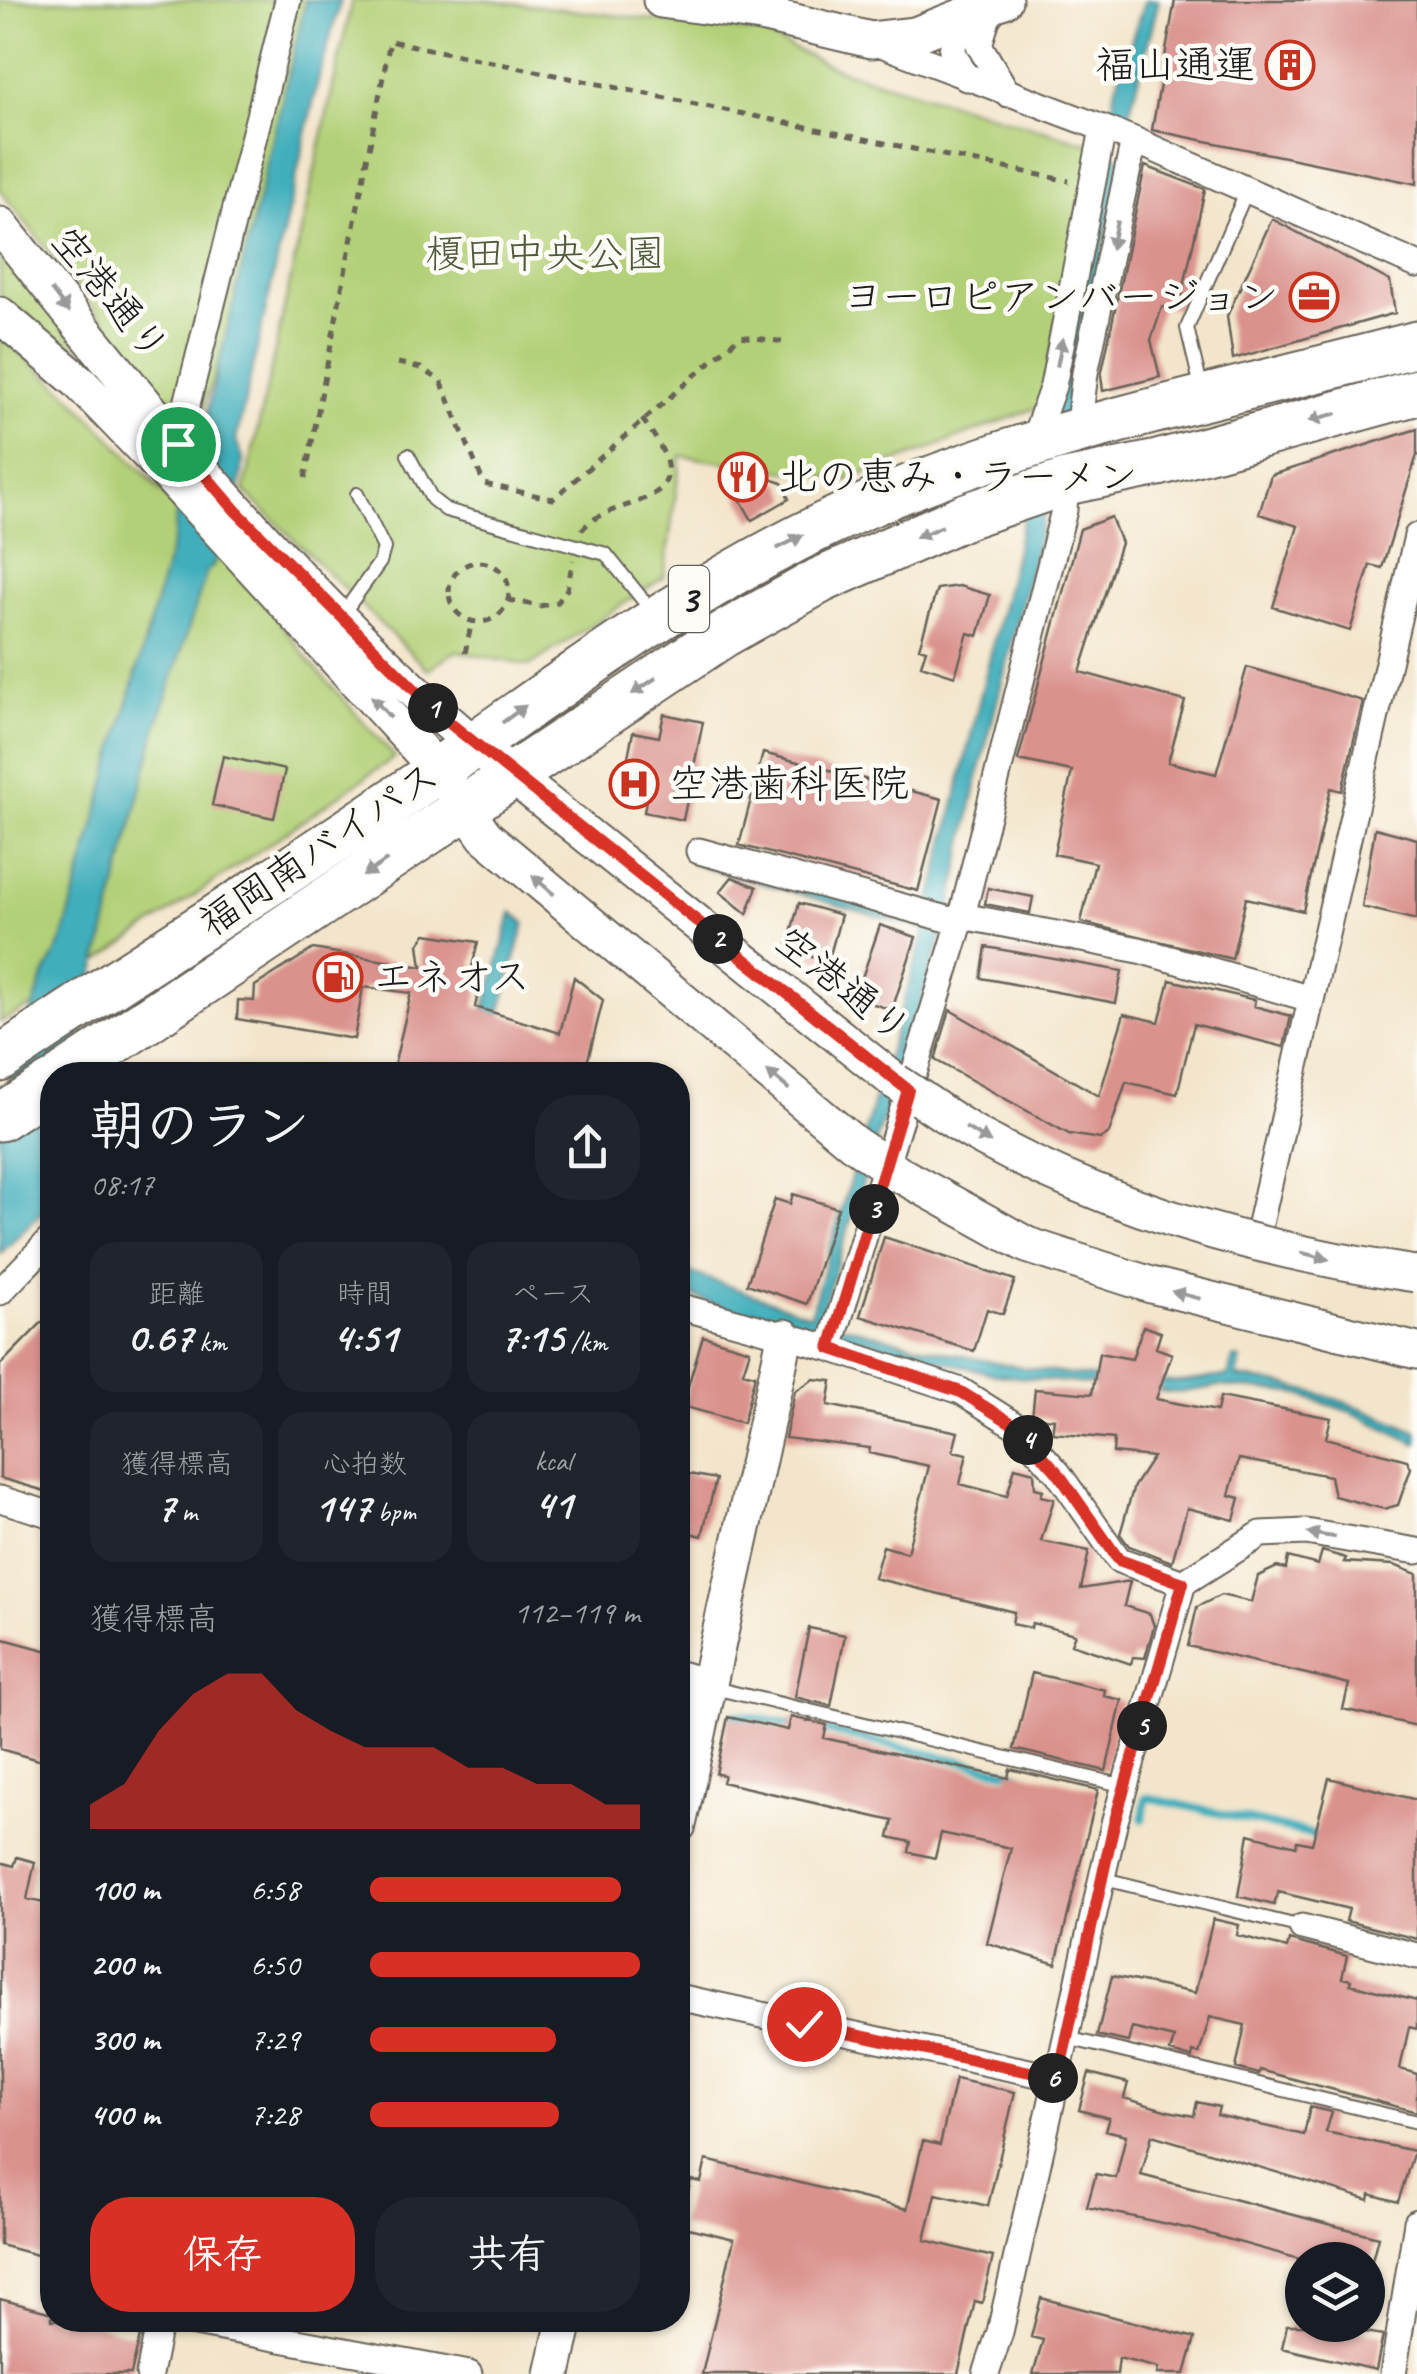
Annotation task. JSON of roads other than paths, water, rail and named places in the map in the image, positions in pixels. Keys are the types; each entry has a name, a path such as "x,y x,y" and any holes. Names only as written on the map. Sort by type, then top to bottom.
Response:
{"highway":[{"name":"福岡南バイパス","path":"9,1053 456,757 657,618 742,567 856,510 950,471 1078,431 1417,344"},
{"name":"福岡南バイパス","path":"87,1062 515,778 691,654 768,608 877,553 1066,482 1158,463 1417,392"},
{"name":"福岡南バイパス","path":"0,1118 40,1093"}],"street":[{"path":"0,316 171,457 288,0"},
{"path":"661,0 761,14 872,40 1134,140 1417,265"},
{"path":"872,40 916,36 984,5"},
{"path":"966,78 952,50 984,5"},
{"path":"984,5 987,19 979,45 1008,94"},
{"path":"1032,445 1053,386 1104,129"},
{"path":"1078,431 1085,373 1134,140"},
{"name":"空港通り","path":"0,224 171,457 233,526 340,617 456,757 515,778 876,1067 984,1140 1063,1178 1174,1220 1347,1264 1416,1274"},
{"path":"834,1335 887,1166 956,918 1064,510 1066,482"},
{"path":"233,526 456,757 468,806 485,836 853,1142 887,1166 1027,1244 1151,1285 1417,1351"},
{"path":"1256,1241 1417,536"},
{"path":"699,851 923,912 1140,950 1311,999"},
{"path":"0,1292 40,1250"},
{"path":"690,1309 786,1336 834,1335 961,1392 1016,1426 1058,1473 1119,1560 1183,1583"},
{"path":"690,1711 693,1683 786,1336"},
{"path":"0,1499 40,1511"},
{"path":"986,2374 1125,1786 1183,1583 1261,1534 1306,1532 1417,1551"},
{"path":"1302,1927 1417,1956"},
{"path":"690,2000 1058,2078"},
{"path":"1393,2374 1417,2222"},
{"path":"149,2374 158,2332"},
{"path":"244,2332 469,2374"},
{"path":"553,2374 562,2332"}],"lane":[{"path":"1204,398 1187,328 1246,190"},
{"path":"408,455 432,498 446,510 606,554 657,618"},
{"path":"340,617 380,562 384,548 357,494"},
{"path":"693,1683 1125,1786"},
{"path":"1104,1878 1302,1927"},
{"path":"1067,2038 1417,2122"}],"water":[{"path":"306,0 341,0 319,77 236,440 243,461 235,503 219,553 207,571 157,726 72,1062 40,1062 40,1214 0,1254 0,1110 42,980 62,941 174,536 177,504 198,420 207,413"},
{"path":"1145,0 1159,0 1128,118 1113,113 1114,92"},
{"path":"1111,155 1121,157 1074,398 976,785 950,911 819,1319 950,1353 1085,1376 1188,1381 1228,1376 1233,1358 1241,1359 1237,1377 1285,1385 1351,1404 1417,1432 1417,1444 1351,1412 1293,1393 1220,1386 1178,1393 996,1375 861,1339 787,1330 690,1295 690,1272 810,1315 925,930 692,863 693,855 930,905"},
{"path":"512,912 525,923 486,1062 470,1062"}],"waterway":[{"path":"735,1714 799,1726"},
{"path":"818,1729 1019,1774"},
{"path":"1143,1819 1146,1797 1324,1837"}],"place":[{"name":"福山通運","path":"1290,65"},
{"name":"ヨーロピアンバージョン","path":"1314,297"},
{"name":"北の恵み・ラーメン","path":"743,477"},
{"name":"空港歯科医院","path":"634,784"},
{"name":"エネオス","path":"338,977"}],"park label":[{"name":"榎田中央公園","path":"545,254"}]}
